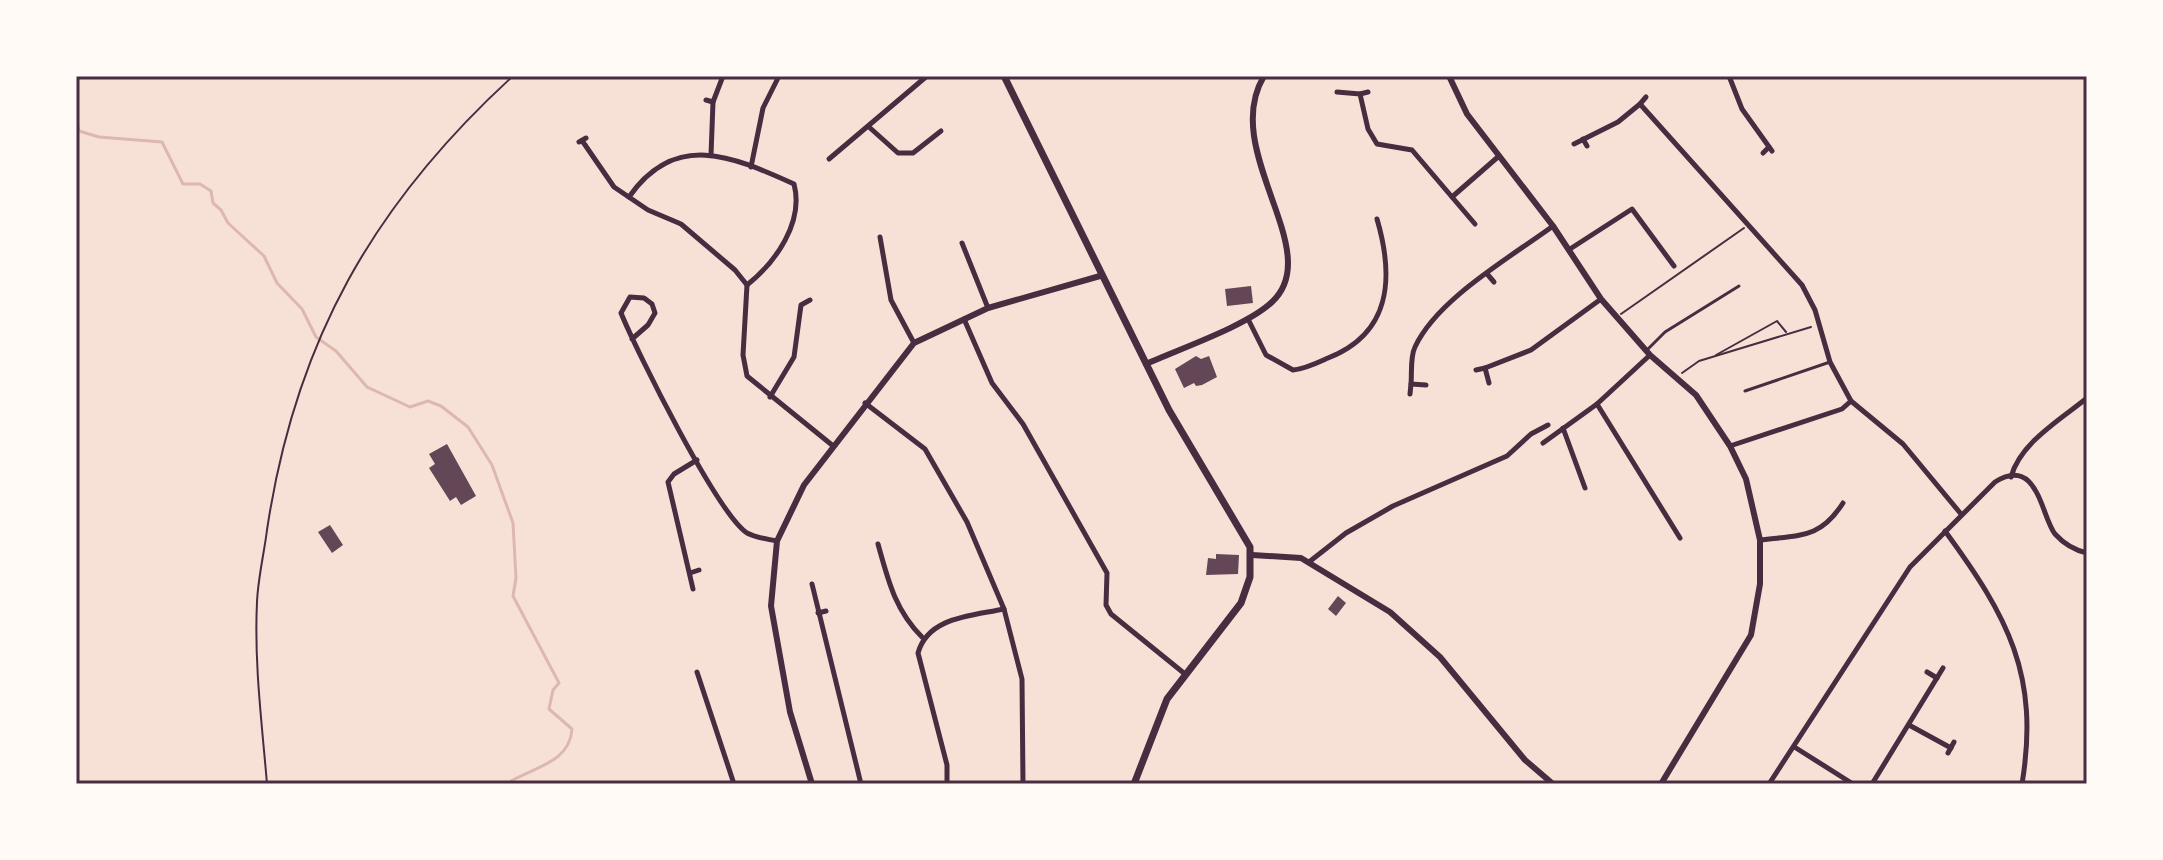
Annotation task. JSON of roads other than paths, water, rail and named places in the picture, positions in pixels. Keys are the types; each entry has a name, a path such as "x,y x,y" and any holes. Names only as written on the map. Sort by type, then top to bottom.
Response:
{"main road":[{"path":"1004,76 1100,276 1181,432 1243,531 1252,555 1250,577 1241,603 1167,699 1134,784"}],"street":[{"path":"711,155 710,101 723,76"},
{"path":"751,167 763,108 779,76"},
{"path":"829,159 927,76"},
{"path":"1146,364 1248,318 1274,301 1289,269 1284,224 1266,190 1251,125 1258,85 1264,76"},
{"path":"1449,76 1467,114 1570,249 1601,299 1648,353 1696,395 1730,446 1746,479 1760,540 1759,594 1751,635 1661,784"},
{"path":"1729,76 1742,109 1771,149 1763,153"},
{"path":"1337,92 1368,92"},
{"path":"1360,94 1368,129 1377,144 1412,150 1475,224"},
{"path":"1574,144 1618,122 1646,97"},
{"path":"1640,104 1802,285 1820,324 1830,362 1851,401 1903,444 1961,514"},
{"path":"869,127 898,153 913,153 933,134 941,131"},
{"path":"925,127 933,134"},
{"path":"1583,139 1587,146"},
{"path":"583,141 614,187 681,224 735,270 747,285"},
{"path":"1421,159 1427,154"},
{"path":"629,197 644,175 674,157 711,155 794,184 796,193 787,238 747,285 743,355 747,376 832,445"},
{"path":"1452,197 1499,156"},
{"path":"1570,249 1632,209 1674,266"},
{"path":"1248,318 1266,355 1293,370 1359,344 1375,322 1386,291 1387,252 1377,219"},
{"path":"1410,394 1413,350 1427,326 1553,226"},
{"path":"880,237 891,300 914,343"},
{"path":"962,243 988,308"},
{"path":"1488,275 1494,282"},
{"path":"812,784 790,712 771,606 777,541 804,485 914,343 988,308 1100,276"},
{"path":"632,339 648,325 655,313 652,304 636,296 630,297 621,313 632,339 697,460 745,532 777,541"},
{"path":"1476,370 1531,350 1601,299"},
{"path":"770,397 789,371 794,357 801,305 810,300"},
{"path":"964,319 992,383 1023,424 1107,573 1106,605 1111,614 1185,674"},
{"path":"1543,443 1597,404 1648,353"},
{"path":"1485,368 1489,383"},
{"path":"1411,384 1426,385"},
{"path":"1769,784 1796,748 1910,567 1961,514 2008,478 2036,440 2087,398"},
{"path":"1730,446 1842,409 1851,401"},
{"path":"865,403 925,449 967,522 1004,609 1022,679 1023,784"},
{"path":"1597,404 1680,538"},
{"path":"1309,562 1346,533 1393,506 1507,456 1531,434 1548,425"},
{"path":"1563,428 1585,488"},
{"path":"693,589 668,482 674,474 697,460"},
{"path":"2008,478 2029,482 2038,490 2053,531 2064,543 2087,553"},
{"path":"1760,540 1817,533 1833,520 1843,503"},
{"path":"1945,531 2004,620 2022,674 2030,726 2022,784"},
{"path":"878,544 890,590 904,619 922,637"},
{"path":"1252,555 1292,556 1309,562 1365,595 1415,632 1440,657 1525,760 1553,784"},
{"path":"690,573 699,570"},
{"path":"812,584 861,784"},
{"path":"947,784 947,765 918,653 922,637 933,628 1004,609"},
{"path":"818,613 826,611"},
{"path":"1872,784 1943,668"},
{"path":"697,672 734,784"},
{"path":"1927,672 1937,678"},
{"path":"1909,725 1951,748"},
{"path":"1796,748 1853,784"}],"lane":[{"path":"1648,353 1665,332 1739,286"},
{"path":"1745,391 1830,362"},
{"path":"1753,388 1756,394"}],"waterway":[{"path":"76,119 79,131 99,137 162,142 183,184 200,184 211,191 213,203 228,223 264,256 277,283 302,309 316,337 336,351 367,387 410,407 428,401 441,406 468,427 492,465 513,523 516,578 513,596 559,683 553,690 549,709 572,729 570,740 558,756 511,781 512,784"}]}
